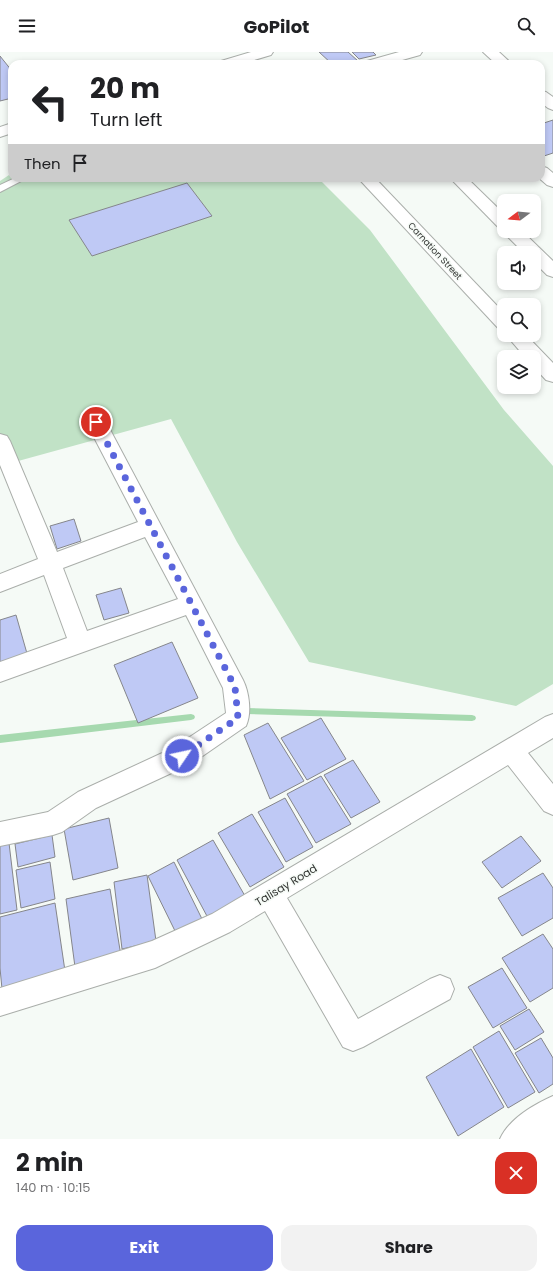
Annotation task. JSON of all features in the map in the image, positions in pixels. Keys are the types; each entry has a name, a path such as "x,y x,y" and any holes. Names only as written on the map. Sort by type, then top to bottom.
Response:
{"street":[{"path":"239,60 266,52"},
{"path":"490,52 499,60"},
{"path":"387,60 412,53"},
{"path":"545,98 553,105"},
{"path":"545,175 553,182"},
{"name":"Carnation Street","path":"370,182 497,317"},
{"path":"462,182 497,216"},
{"path":"519,238 553,271"},
{"path":"522,342 553,375"},
{"path":"0,834 53,823 87,800 182,756 238,718 235,687 96,422"},
{"path":"0,441 52,564 80,644"},
{"path":"0,583 150,526"},
{"path":"0,672 191,604"},
{"name":"Talisay Road","path":"0,1002 155,954 222,923 553,726"},
{"path":"511,750 553,803"},
{"path":"270,894 353,1037 440,990"},
{"path":"515,1139 546,1124"}],"lane":[{"path":"0,189 14,182"}],"green space":[{"path":"8,176 8,182 322,182 370,230 504,410 553,466 553,684 516,706 309,662 237,542 171,419 0,466 0,181"}],"building":[{"path":"319,52 348,52 357,60 328,60"},
{"path":"352,52 373,52 376,55 359,59"},
{"path":"0,56 8,66 8,99 0,101"},
{"path":"553,120 553,153 545,156 545,123"},
{"path":"187,183 212,216 92,256 69,220"},
{"path":"74,519 81,541 57,549 50,526"},
{"path":"121,588 129,613 104,620 96,595"},
{"path":"16,615 28,657 0,666 0,620"},
{"path":"172,642 198,698 138,723 114,665"},
{"path":"321,718 346,759 307,780 281,738"},
{"path":"268,723 304,781 270,799 244,735"},
{"path":"353,760 380,802 351,818 324,775"},
{"path":"321,776 351,824 316,843 287,794"},
{"path":"285,798 313,847 286,862 258,812"},
{"path":"252,814 284,867 250,887 218,833"},
{"path":"109,818 118,868 73,880 64,829"},
{"path":"52,835 55,857 18,867 15,844"},
{"path":"521,836 541,861 502,888 482,862"},
{"path":"213,840 245,896 208,918 177,860"},
{"path":"9,843 17,910 0,914 0,845"},
{"path":"50,862 55,899 21,908 16,870"},
{"path":"174,862 203,921 177,935 148,876"},
{"path":"543,873 553,888 553,918 522,936 498,898"},
{"path":"147,875 156,941 122,949 114,882"},
{"path":"110,889 121,956 75,967 66,899"},
{"path":"55,903 65,971 2,989 0,968 0,917"},
{"path":"543,934 553,949 553,988 530,1002 502,958"},
{"path":"502,968 527,1008 493,1028 468,987"},
{"path":"529,1009 544,1032 515,1050 500,1026"},
{"path":"499,1031 535,1092 508,1108 473,1047"},
{"path":"541,1038 553,1058 553,1084 539,1093 515,1053"},
{"path":"471,1049 504,1107 458,1136 426,1077"}],"waterway":[{"path":"246,711 472,718"},
{"path":"0,739 191,717"}],"route":[{"path":"96,422 235,687 238,718 182,756"}]}
